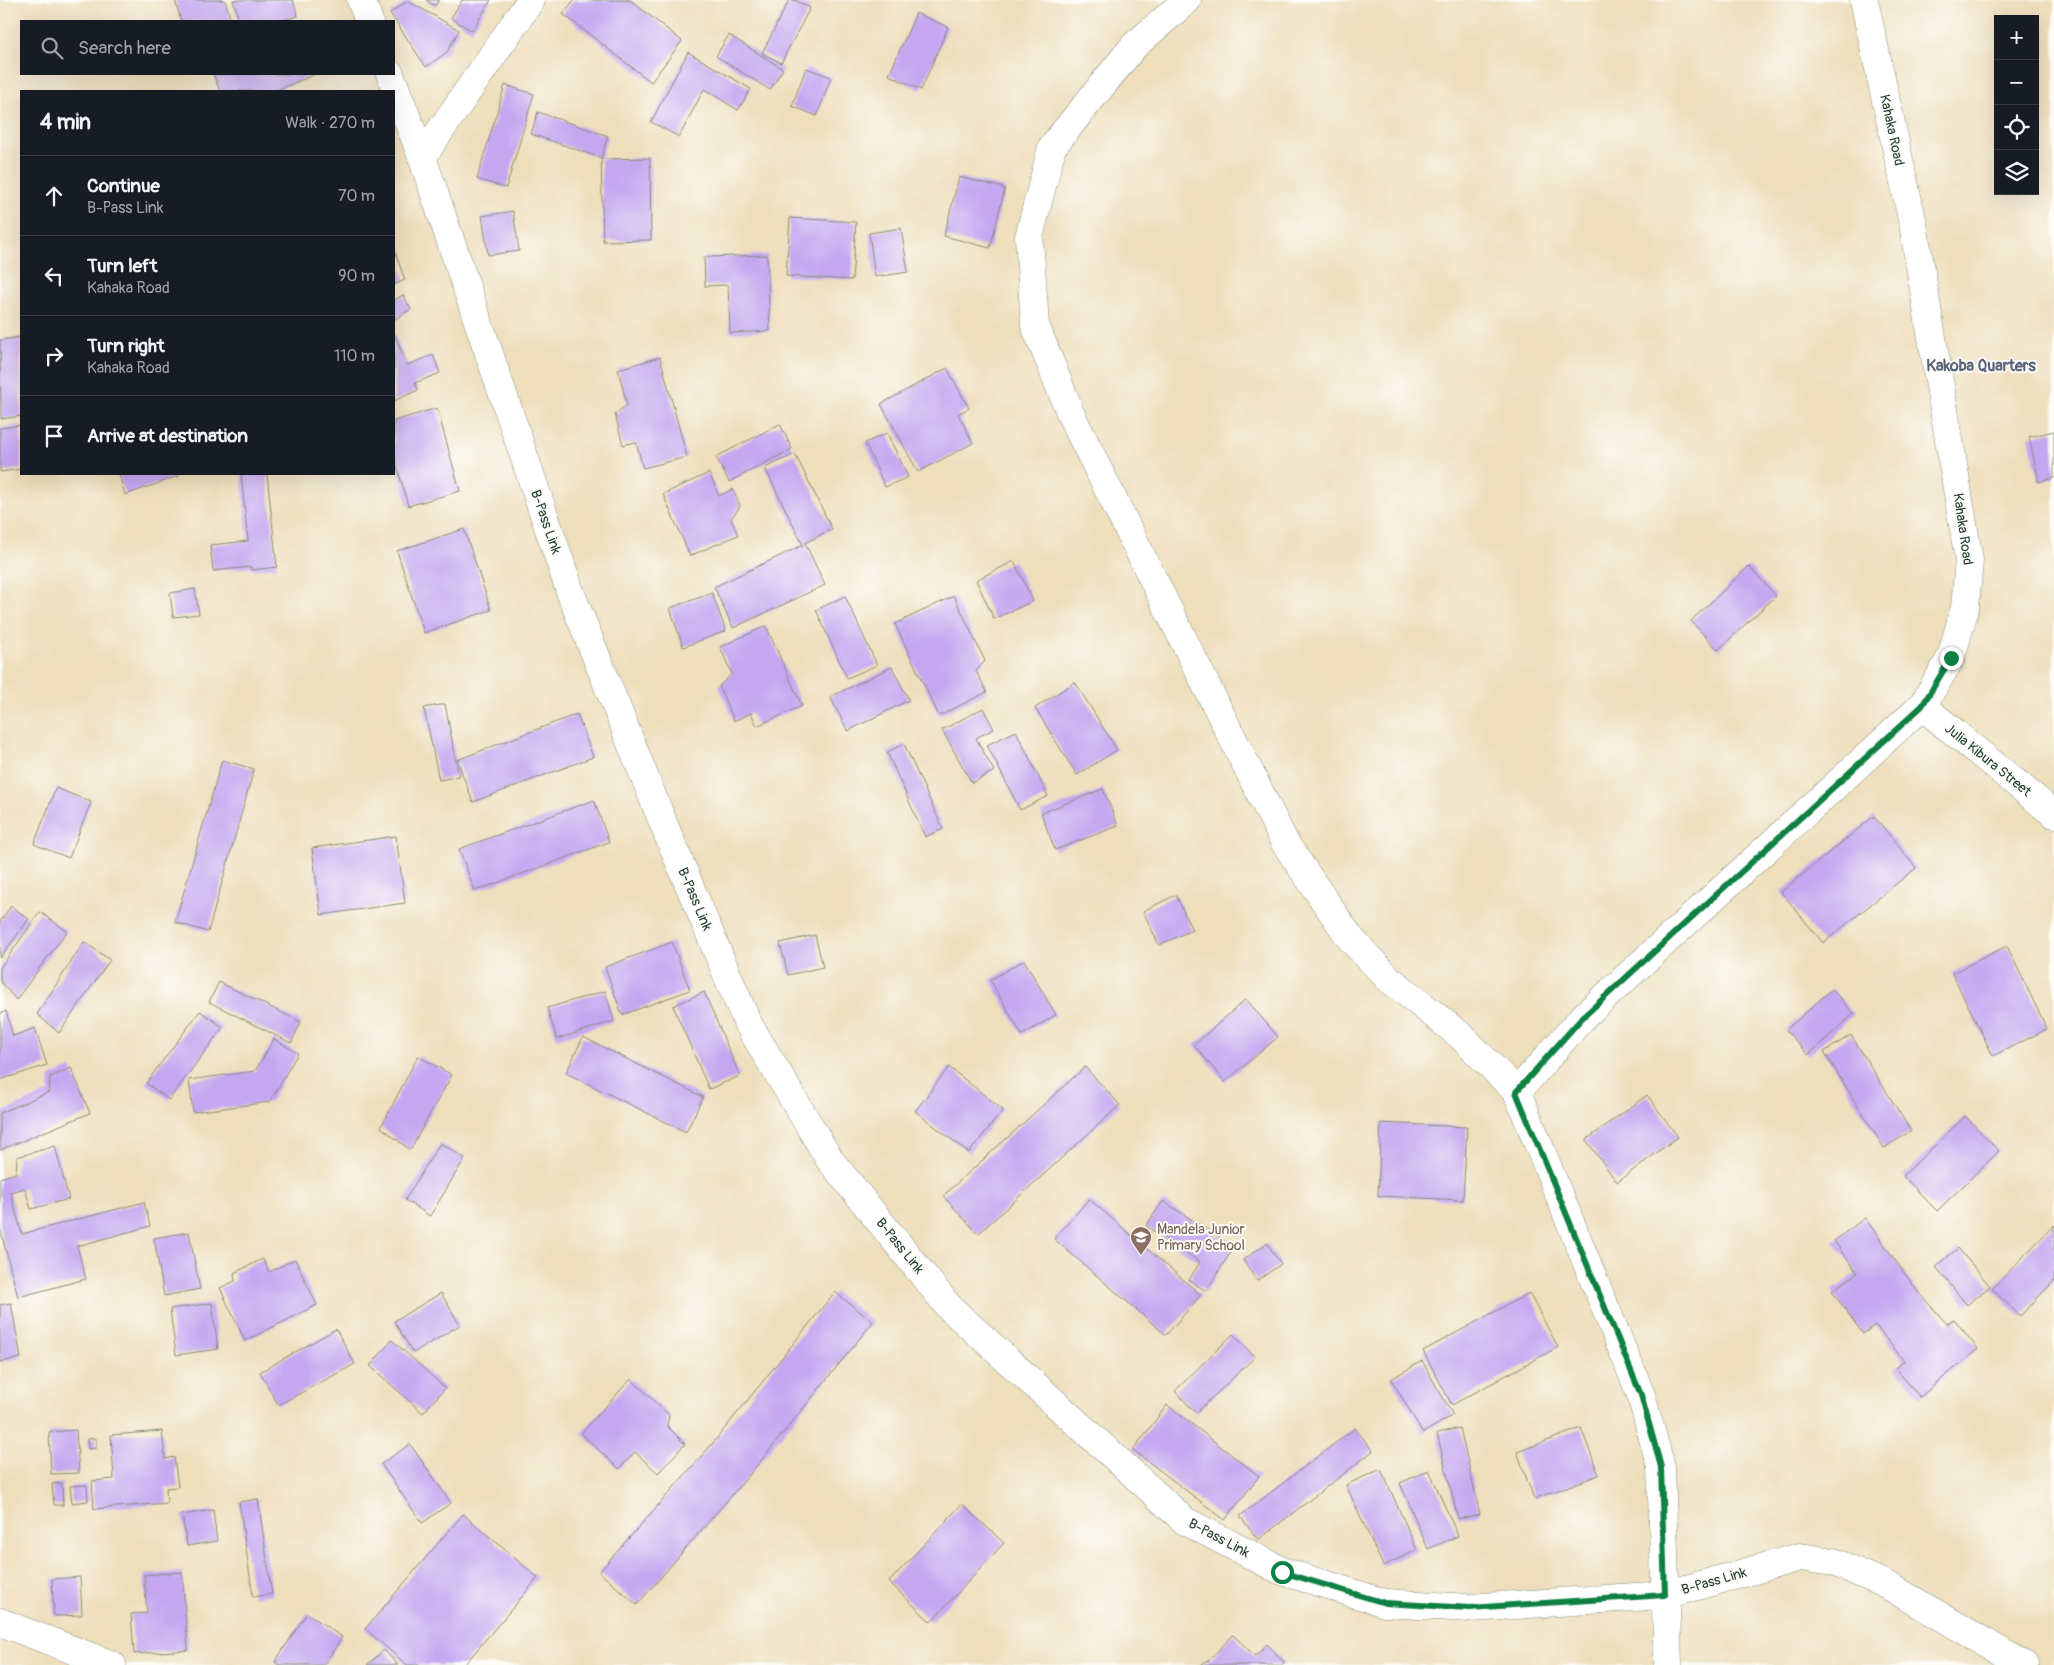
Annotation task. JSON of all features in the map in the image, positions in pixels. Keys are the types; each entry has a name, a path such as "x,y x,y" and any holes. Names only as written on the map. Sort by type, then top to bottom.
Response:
{"street":[{"path":"361,0 369,20"},
{"path":"422,157 531,0"},
{"path":"1187,0 1134,46 1052,148 1029,237 1035,325 1072,418 1285,843 1350,938 1389,979 1461,1036 1516,1092 1641,1395 1661,1467 1668,1665"},
{"name":"Kahaka Road","path":"1516,1092 1582,1018 1922,706 1951,658 1965,607 1969,560 1913,224 1864,0"},
{"name":"B-Pass Link","path":"390,75 422,157 571,594 666,830 747,1022 830,1160 949,1306 1185,1521 1282,1572 1385,1603 1470,1608 1665,1595 1800,1557 1834,1562 1887,1586 2024,1665"},
{"name":"Julia Kibura Street","path":"1922,706 2054,814"},
{"path":"0,1622 112,1665"}],"building":[{"path":"175,0 225,0 231,20 181,20"},
{"path":"233,0 293,0 298,16 284,20 239,20"},
{"path":"426,0 439,0 435,6"},
{"path":"462,0 491,0 472,31 451,18"},
{"path":"574,0 630,0 682,41 651,82 563,14"},
{"path":"789,0 795,0 810,8 781,63 762,53"},
{"path":"408,1 459,30 447,52 426,67 390,13"},
{"path":"916,13 948,27 921,90 889,75"},
{"path":"729,35 783,69 770,90 716,56"},
{"path":"688,52 751,89 738,110 704,89 679,137 651,122"},
{"path":"806,68 831,77 817,116 792,106"},
{"path":"213,75 314,75 276,90 220,90"},
{"path":"505,85 534,94 506,188 477,179"},
{"path":"538,112 608,136 601,158 531,134"},
{"path":"650,158 651,240 603,241 601,159"},
{"path":"959,177 1005,188 990,248 944,236"},
{"path":"513,211 519,251 488,255 482,216"},
{"path":"790,218 856,222 852,280 786,276"},
{"path":"901,228 908,272 875,277 869,233"},
{"path":"395,252 405,280 395,285"},
{"path":"767,255 770,331 730,333 728,285 705,286 704,257"},
{"path":"403,295 411,309 395,319 395,299"},
{"path":"395,335 407,365 433,355 440,373 415,383 418,390 395,401"},
{"path":"20,337 20,416 1,419 0,340"},
{"path":"660,357 687,457 643,468 636,442 623,445 615,414 627,405 618,369"},
{"path":"947,368 969,408 958,414 973,443 918,472 881,404"},
{"path":"437,408 460,491 408,506 395,459 395,421"},
{"path":"780,424 792,449 729,482 716,457"},
{"path":"20,425 20,469 0,472 0,428"},
{"path":"2054,431 2054,478 2039,482 2029,437"},
{"path":"887,433 908,477 885,487 865,443"},
{"path":"795,454 832,529 805,543 825,585 733,628 714,587 803,545 765,468"},
{"path":"709,473 719,496 733,489 740,506 731,519 738,535 690,556 663,494"},
{"path":"119,475 179,476 125,495"},
{"path":"241,475 267,475 277,567 251,570 251,567 213,571 210,545 248,541"},
{"path":"464,529 491,610 424,633 397,551"},
{"path":"1014,561 1033,601 994,619 976,580"},
{"path":"1749,566 1776,596 1718,650 1691,621"},
{"path":"195,589 199,614 173,617 170,593"},
{"path":"712,593 726,631 683,647 670,608"},
{"path":"845,596 877,665 847,678 816,610"},
{"path":"954,596 985,661 976,671 987,692 939,716 895,624"},
{"path":"766,626 802,706 757,726 751,713 734,721 719,686 732,674 720,647"},
{"path":"892,667 909,700 848,731 830,697"},
{"path":"1075,682 1117,750 1077,775 1035,708"},
{"path":"445,704 459,776 439,780 424,708"},
{"path":"983,708 994,729 976,738 994,771 972,783 942,730"},
{"path":"577,714 593,757 473,802 457,760"},
{"path":"1016,731 1048,796 1020,810 987,745"},
{"path":"904,744 943,829 925,837 887,752"},
{"path":"222,760 254,769 208,932 175,922"},
{"path":"56,788 91,802 69,858 34,844"},
{"path":"1103,789 1118,826 1055,850 1041,813"},
{"path":"594,800 609,842 475,891 459,849"},
{"path":"1874,816 1916,868 1823,943 1781,892"},
{"path":"396,836 405,903 321,915 312,848"},
{"path":"1176,895 1192,930 1159,945 1143,911"},
{"path":"11,906 29,919 0,958 0,922"},
{"path":"40,912 67,931 16,1000 0,981 0,968"},
{"path":"815,935 823,967 788,975 780,943"},
{"path":"84,942 110,960 59,1033 37,1014"},
{"path":"672,942 690,990 622,1015 605,967"},
{"path":"2007,946 2047,1029 1993,1056 1952,973"},
{"path":"1024,960 1056,1015 1022,1035 990,980"},
{"path":"219,982 301,1022 291,1043 209,1002"},
{"path":"1832,989 1854,1014 1808,1055 1786,1030"},
{"path":"605,991 614,1021 557,1039 547,1008"},
{"path":"704,992 740,1076 709,1089 673,1006"},
{"path":"1246,999 1278,1037 1225,1082 1194,1045"},
{"path":"6,1011 13,1036 35,1028 47,1065 0,1080 0,1014"},
{"path":"200,1011 223,1027 169,1100 146,1083"},
{"path":"1851,1035 1911,1131 1884,1148 1824,1052"},
{"path":"583,1037 703,1097 686,1132 566,1073"},
{"path":"274,1039 298,1053 270,1102 193,1112 189,1080 255,1071"},
{"path":"418,1056 452,1075 410,1150 381,1127"},
{"path":"949,1067 1003,1110 969,1153 915,1111"},
{"path":"1085,1067 1120,1105 978,1234 943,1196"},
{"path":"71,1068 90,1113 0,1150 0,1113 49,1092 50,1077"},
{"path":"1647,1095 1678,1137 1617,1182 1586,1140"},
{"path":"1965,1116 1999,1151 1937,1211 1903,1176"},
{"path":"1381,1123 1467,1127 1463,1200 1378,1196"},
{"path":"440,1143 465,1158 430,1216 405,1200"},
{"path":"55,1146 69,1199 31,1209 25,1188 10,1192 22,1234 144,1202 150,1226 77,1246 86,1279 18,1297 0,1228 0,1178 16,1173 17,1157"},
{"path":"1089,1199 1201,1295 1166,1335 1054,1239"},
{"path":"1163,1201 1234,1247 1206,1291 1189,1280 1200,1262 1146,1226"},
{"path":"1865,1218 1918,1292 1947,1324 1954,1319 1978,1349 1920,1397 1895,1368 1904,1361 1875,1325 1863,1334 1832,1291 1857,1273 1834,1241"},
{"path":"2054,1225 2054,1281 2020,1316 1992,1289"},
{"path":"189,1232 200,1289 164,1296 154,1238"},
{"path":"1267,1243 1281,1264 1257,1281 1243,1260"},
{"path":"1958,1248 1990,1286 1967,1305 1936,1267"},
{"path":"263,1259 269,1272 295,1259 317,1305 245,1341 220,1288 235,1281 234,1273"},
{"path":"835,1292 873,1322 751,1473 637,1605 599,1572 713,1443"},
{"path":"441,1293 460,1325 413,1353 394,1321"},
{"path":"1529,1293 1558,1347 1452,1405 1423,1351"},
{"path":"11,1303 21,1358 0,1362 0,1305"},
{"path":"212,1303 218,1349 176,1355 170,1309"},
{"path":"336,1329 355,1364 278,1405 260,1372"},
{"path":"1233,1334 1255,1357 1196,1413 1175,1391"},
{"path":"392,1340 445,1388 423,1413 370,1366"},
{"path":"1422,1361 1453,1415 1423,1433 1391,1379"},
{"path":"631,1379 669,1415 667,1426 685,1444 658,1473 635,1452 619,1469 581,1433"},
{"path":"1167,1405 1259,1476 1225,1520 1133,1450"},
{"path":"1355,1428 1373,1451 1258,1540 1240,1516"},
{"path":"1460,1428 1480,1514 1458,1519 1437,1433"},
{"path":"1581,1428 1599,1475 1534,1499 1517,1452"},
{"path":"76,1430 79,1473 51,1474 49,1432"},
{"path":"162,1431 165,1459 174,1457 178,1487 166,1488 167,1503 94,1509 92,1481 114,1479 111,1435"},
{"path":"96,1438 96,1448 88,1449 87,1439"},
{"path":"410,1444 451,1503 422,1523 381,1464"},
{"path":"1381,1469 1417,1550 1383,1566 1346,1485"},
{"path":"1429,1470 1458,1536 1428,1549 1400,1483"},
{"path":"62,1483 63,1505 54,1505 52,1484"},
{"path":"87,1485 88,1501 72,1503 70,1486"},
{"path":"258,1499 272,1594 253,1597 239,1502"},
{"path":"962,1504 1004,1543 931,1622 889,1582"},
{"path":"213,1510 217,1541 187,1546 182,1515"},
{"path":"463,1514 538,1578 464,1665 407,1665 365,1629"},
{"path":"182,1572 188,1650 134,1654 131,1614 147,1613 144,1575"},
{"path":"80,1577 82,1615 54,1616 52,1579"},
{"path":"307,1613 342,1637 324,1665 279,1665 275,1662"},
{"path":"1233,1635 1255,1656 1267,1644 1285,1663 1283,1665 1201,1665 1208,1661"},
{"path":"384,1650 398,1665 367,1665"}],"place":[{"name":"Mandela Junior Primary School","path":"1141,1256"}],"district":[{"name":"Kakoba Quarters","path":"1981,366"}],"route":[{"path":"1282,1572 1385,1603 1470,1608 1665,1595 1661,1467 1641,1395 1516,1092 1582,1018 1922,706 1951,658"}]}
